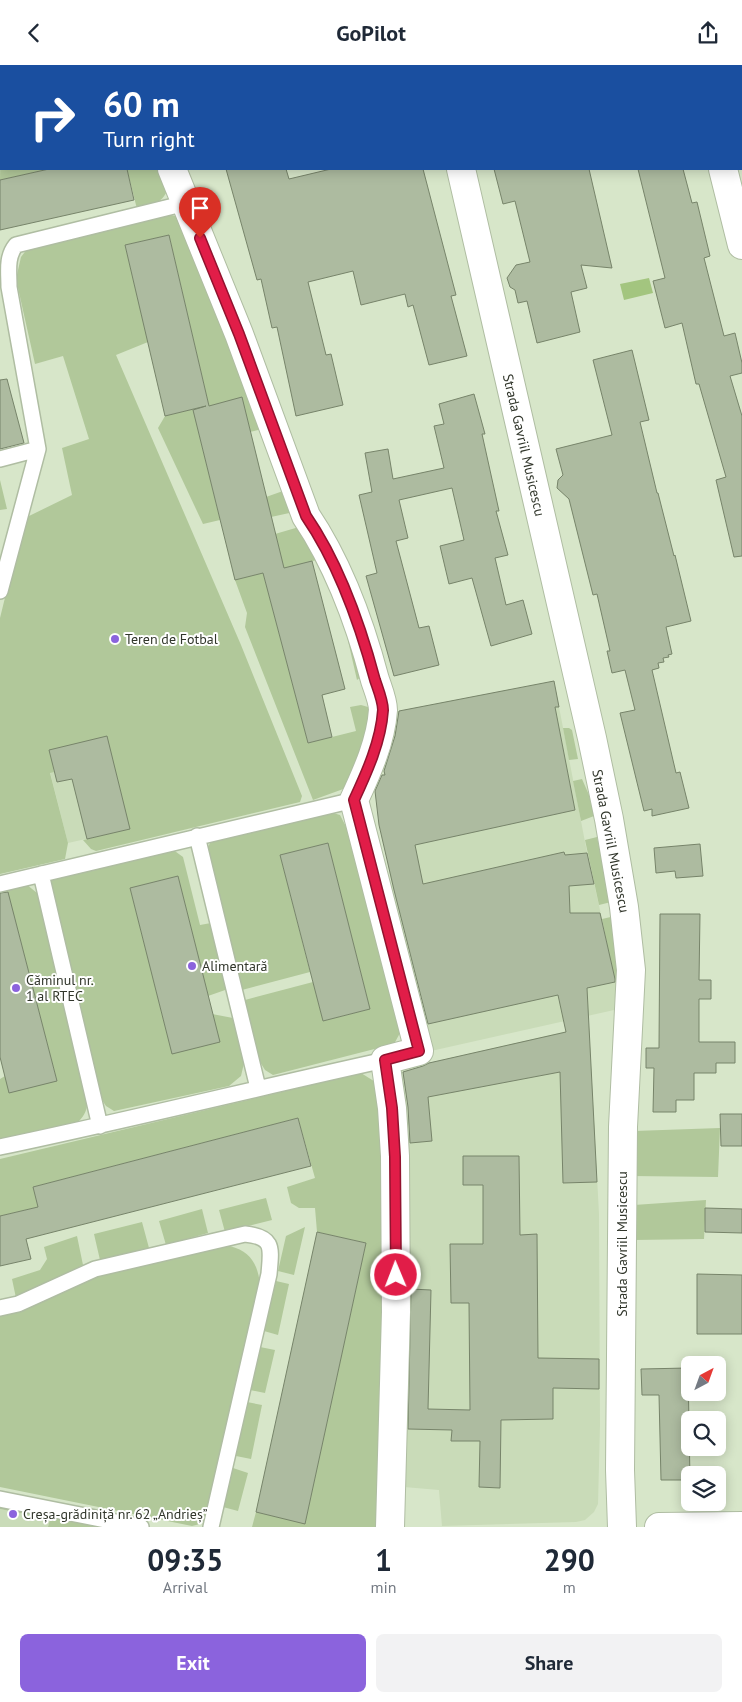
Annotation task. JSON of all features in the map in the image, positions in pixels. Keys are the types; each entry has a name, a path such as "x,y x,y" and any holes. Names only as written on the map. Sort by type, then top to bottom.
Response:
{"street":[{"path":"172,170 239,334 306,516 322,541 366,644 383,708 378,739 366,774 354,800 419,1051 385,1060 392,1108 395,1157 396,1312 390,1527"},
{"name":"Strada Gavriil Musicescu","path":"462,170 592,738 609,819 627,924 630,970 623,1127 620,1470 622,1527"},
{"path":"723,170 742,245"},
{"path":"659,1527 742,1526"}],"lane":[{"path":"0,591 38,449 9,287 11,252 16,245 186,203"},
{"path":"0,459 38,449"},
{"path":"0,884 354,800"},
{"path":"197,836 258,1088"},
{"path":"41,874 100,1126"},
{"path":"0,1147 100,1126 385,1060"},
{"path":"0,1308 18,1304 95,1269 245,1234 260,1236 268,1243 271,1253 269,1274 212,1527"},
{"path":"0,1499 141,1527"}],"shaded area":[{"path":"0,170 45,170 0,180"},
{"path":"127,170 161,170 169,188 163,198 156,203 137,209"},
{"path":"169,215 176,216 181,221 262,429 250,432 242,398 209,406 169,235 125,245 148,342 116,355 241,645 302,796 300,802 96,851 91,849 83,840 129,829 50,750 54,772 50,773 68,843 65,859 0,874 0,618 27,517 72,495 62,448 89,439 63,356 35,364 16,279 21,257 27,249"},
{"path":"649,278 653,293 624,300 620,284"},
{"path":"193,409 220,520 203,524 158,428 165,416"},
{"path":"0,480 7,509 0,510"},
{"path":"283,491 294,512 271,517 266,497"},
{"path":"299,527 321,559 284,568 275,534"},
{"path":"263,573 308,743 356,731 350,707 361,705 368,707 371,737 346,788 313,800 245,627 247,613 235,580"},
{"path":"343,619 367,672 357,680"},
{"path":"554,681 586,847 616,982 614,1010 431,1051 393,891 373,777 384,774 381,756 392,746 394,738 389,713"},
{"path":"563,728 572,730 578,759 569,760"},
{"path":"49,750 130,829 68,843 50,772 54,772"},
{"path":"582,779 589,795 594,816 581,821 573,781"},
{"path":"327,813 340,815 363,860 400,1033 394,1044 273,1075 265,1070 260,1062 245,1000 313,982 323,1021 370,1009 328,843 280,855 310,972 242,990 207,849 210,843 216,839"},
{"path":"597,837 611,902 599,905 585,840"},
{"path":"172,849 183,857 200,925 211,923 228,989 208,996 178,876 130,888 172,1053 219,1042 212,1014 233,1018 244,1063 241,1076 229,1086 114,1111 106,1106 100,1097 49,887 51,879"},
{"path":"26,884 37,893 86,1088 87,1107 78,1122 0,1139 0,1079 5,1076 57,1081 14,916 0,919 0,890"},
{"path":"615,916 621,960 615,983 602,919"},
{"path":"589,1026 599,1214 600,1425 598,1504 594,1512 585,1520 576,1522 442,1526 439,1490 404,1487 404,1143 402,1069"},
{"path":"361,1073 377,1083 384,1098 381,1527 252,1527 256,1512 305,1523 366,1243 317,1232 315,1208 299,1208 291,1203 287,1187 315,1178 298,1118 33,1187 38,1207 0,1216 0,1159"},
{"path":"720,1128 718,1177 631,1176 634,1131"},
{"path":"266,1198 272,1220 225,1232 219,1210"},
{"path":"706,1200 704,1239 634,1240 634,1205"},
{"path":"202,1209 208,1233 166,1245 159,1221"},
{"path":"142,1222 149,1248 100,1260 94,1234"},
{"path":"305,1227 294,1275 278,1271 286,1236"},
{"path":"77,1236 83,1265 16,1298 12,1279 40,1270 47,1259 44,1247"},
{"path":"230,1246 245,1253 254,1263 259,1277 261,1293 206,1518 200,1524 192,1526 0,1487 0,1314 91,1275 217,1247"},
{"path":"276,1281 289,1284 278,1335 264,1331"},
{"path":"260,1347 275,1350 265,1393 250,1390"},
{"path":"247,1402 262,1405 251,1459 236,1456"},
{"path":"233,1468 248,1473 238,1511 223,1507"},
{"path":"0,1502 117,1527 48,1527 50,1519 0,1509"},
{"name":"Creșa-grădiniță nr. 62 „Andrieș”","path":"0,1509 50,1519 48,1527 0,1527"}],"building":[{"path":"45,170 127,170 134,200 0,230 0,180"},
{"path":"226,170 286,170 289,179 327,170 423,170 456,295 451,296 467,356 429,365 413,305 408,307 405,294 361,305 353,271 308,282 326,355 331,354 343,405 296,416 277,327 272,328 261,279 257,280"},
{"path":"494,170 589,170 612,268 581,265 587,288 571,292 580,332 537,343 527,301 518,303 515,290 510,287 507,278 516,265 530,262 515,201 503,204"},
{"path":"638,170 683,170 692,203 697,202 710,256 704,258 724,336 735,333 742,363 742,373 730,376 742,416 742,556 734,557 716,480 726,477 699,384 696,384 682,323 665,328 653,281 665,278"},
{"path":"169,235 209,406 242,397 284,568 312,561 345,689 322,695 332,737 308,743 263,573 235,580 193,410 206,406 165,416 125,245"},
{"path":"632,350 649,420 640,422 691,621 666,627 672,654 668,655 669,657 663,658 664,662 658,663 659,668 652,670 676,773 680,772 689,808 652,816 652,809 644,811 620,713 635,710 625,670 612,673 607,651 610,651 597,594 593,595 569,499 557,488 558,480 563,475 556,449 612,435 593,360"},
{"path":"7,379 24,443 0,449 0,380"},
{"path":"474,394 485,434 482,434 499,511 496,511 508,555 495,558 506,605 523,600 532,634 491,646 472,578 449,584 440,546 464,540 452,488 399,500 408,538 396,541 419,628 429,626 439,665 394,676 366,576 377,573 359,495 372,492 365,453 388,449 393,479 444,468 434,426 444,424 439,404"},
{"path":"554,681 559,707 555,707 575,810 415,845 423,884 564,852 565,855 587,853 594,884 569,886 570,913 600,913 615,979 615,982 587,988 597,1182 563,1183 560,1072 428,1097 432,1141 410,1143 408,1107 403,1072 429,1063 566,1032 558,995 428,1024 379,825 375,791 382,775 385,775 384,771 395,736 399,711"},
{"path":"107,736 130,829 87,839 72,779 57,782 49,750"},
{"path":"328,843 370,1009 323,1021 280,855"},
{"path":"700,844 703,876 676,878 675,871 656,873 654,848"},
{"path":"178,876 220,1042 172,1054 130,888"},
{"name":"Căminul nr. 1 al RTEC","path":"8,892 57,1081 9,1093 0,1057 0,893"},
{"path":"660,914 700,914 699,980 711,980 711,999 699,999 699,1042 735,1042 735,1063 716,1063 716,1073 694,1073 694,1100 676,1100 676,1112 653,1112 654,1068 646,1068 646,1048 659,1048"},
{"path":"720,1114 742,1114 742,1146 721,1146"},
{"path":"298,1118 311,1166 26,1239 31,1259 0,1266 0,1216 38,1207 33,1187"},
{"path":"463,1156 519,1156 520,1235 537,1234 538,1358 599,1359 599,1389 553,1388 553,1419 501,1420 500,1488 479,1487 480,1441 451,1441 452,1430 408,1429 411,1289 431,1290 428,1409 470,1410 469,1303 451,1303 450,1244 483,1244 483,1185 463,1185"},
{"path":"705,1208 742,1209 742,1233 705,1232"},
{"path":"317,1232 366,1243 305,1524 256,1512"},
{"path":"697,1274 742,1275 742,1334 697,1334"},
{"path":"681,1368 681,1401 689,1401 689,1411 681,1411 681,1456 690,1456 690,1466 681,1466 681,1480 661,1480 659,1395 642,1395 641,1369"}],"place":[{"name":"Teren de Fotbal","path":"115,639"},
{"name":"Alimentară","path":"192,966"},
{"name":"Căminul nr. 1 al RTEC","path":"16,988"},
{"name":"Creșa-grădiniță nr. 62 „Andrieș”","path":"13,1514"}],"route":[{"path":"200,238 239,334 290,477 306,516 322,541 366,644 383,708 378,739 366,774 354,800 419,1051 385,1060 392,1108 395,1157 396,1275"}]}
